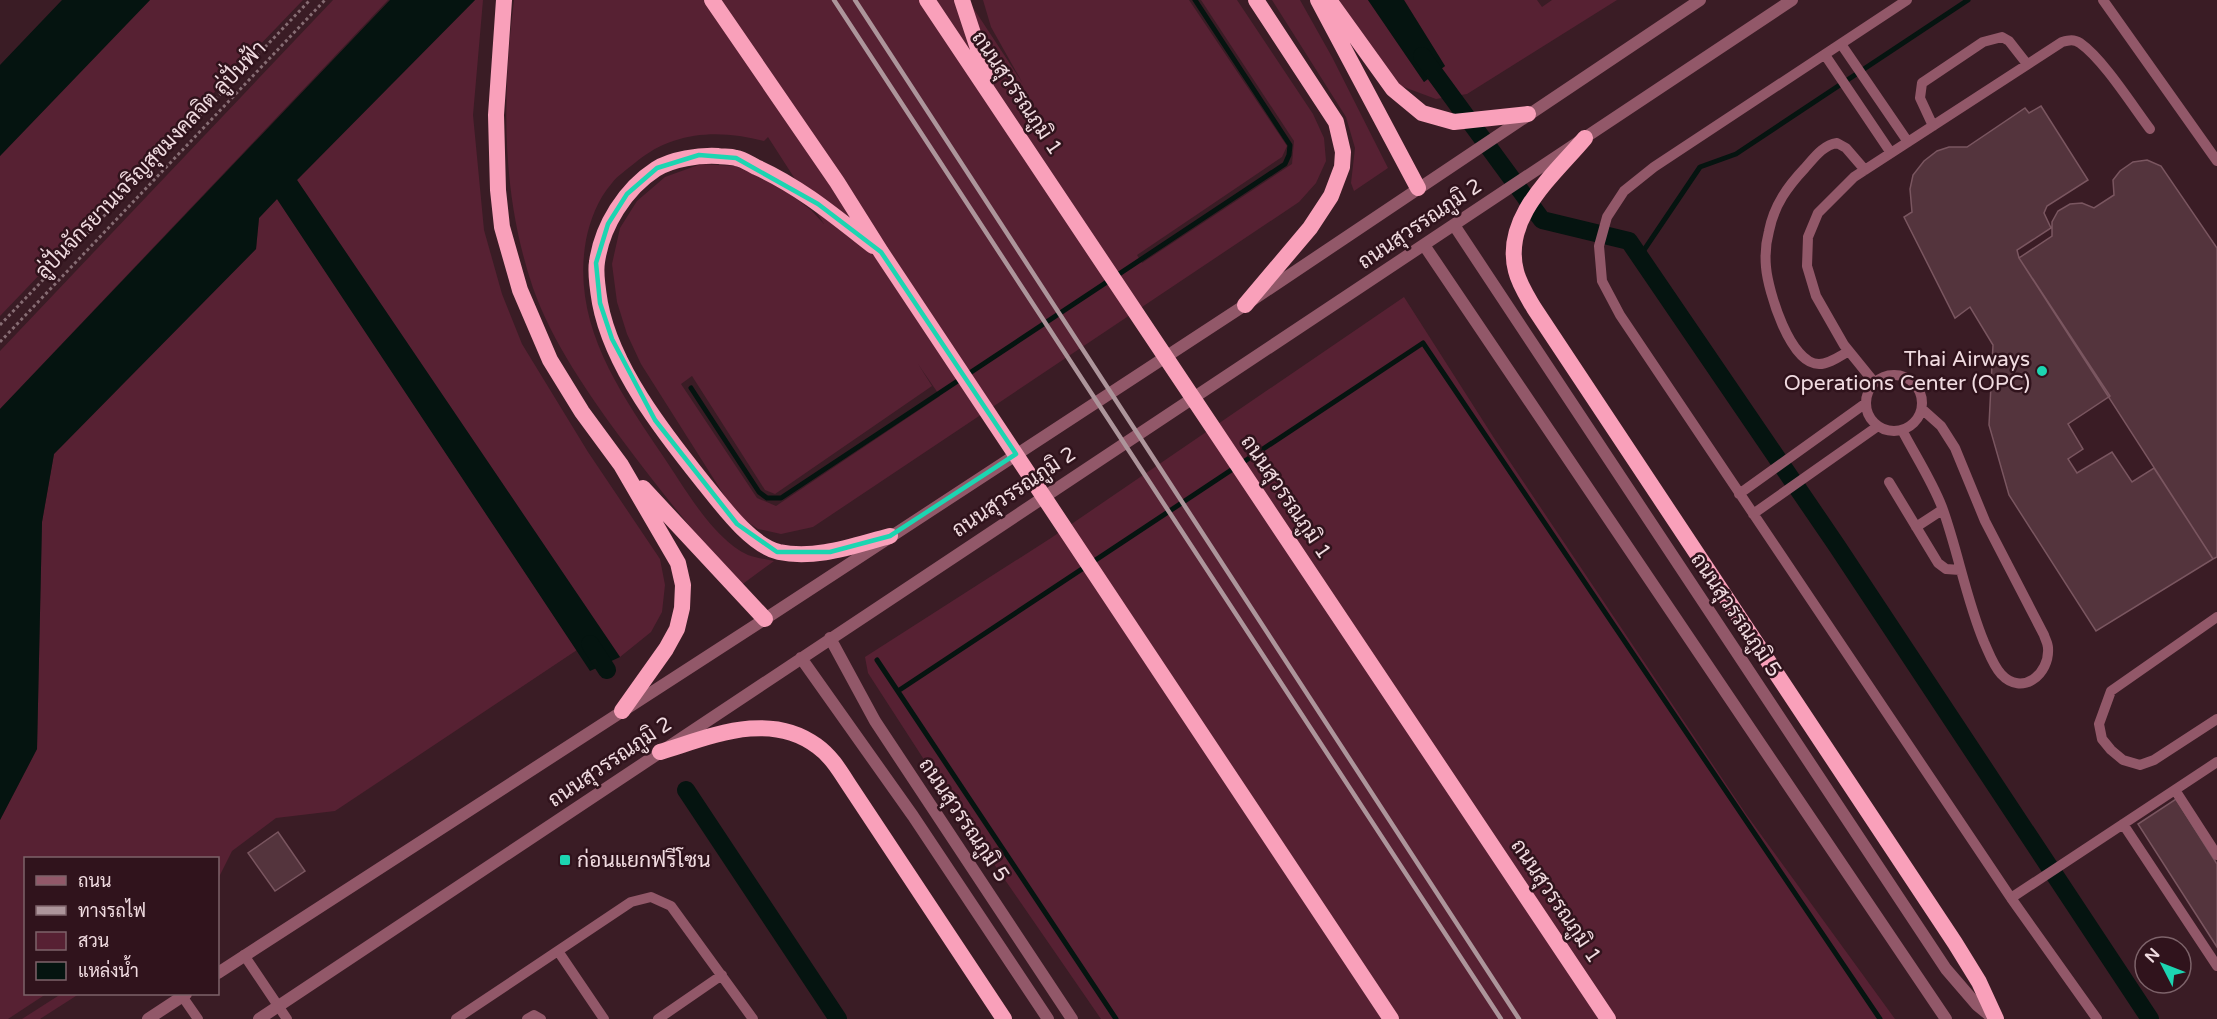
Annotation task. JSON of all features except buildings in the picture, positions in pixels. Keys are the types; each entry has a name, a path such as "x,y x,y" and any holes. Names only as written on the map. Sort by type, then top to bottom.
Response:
{"highway":[{"path":"504,0 496,115 498,190 502,227 520,290 550,360 582,412 621,465 678,563 683,585 682,609 677,629 666,649 622,711"},
{"path":"712,0 837,182 880,252 1391,1019"},
{"name":"ถนนสุวรรณภูมิ 1","path":"927,0 1608,1019"},
{"path":"962,0 994,99"},
{"path":"1245,304 1310,228 1331,196 1343,159 1336,122 1256,0"},
{"path":"1318,0 1418,188"},
{"path":"1329,0 1393,89 1422,113 1454,122 1528,114"},
{"path":"1585,138 1529,204 1520,220 1513,254 1522,287 1955,944 1979,982 1995,1019"},
{"path":"880,252 818,204 773,174 736,158 699,155 657,168 627,194 608,224 596,263 600,303 626,372 655,420 737,524 756,540 777,552 804,554 830,552 890,536"},
{"path":"621,465 765,619"},
{"path":"660,752 719,734 746,728 771,727 797,734 817,746 832,760 1004,1019"}],"street":[{"name":"ถนนสุวรรณภูมิ 2","path":"219,972 765,619 1245,304 1700,0"},
{"name":"ถนนสุวรรณภูมิ 2","path":"259,1019 1792,0"},
{"name":"ถนนสุวรรณภูมิ 5","path":"1454,225 1947,969 1977,1005 1995,1019"},
{"path":"1424,245 1946,1019"},
{"name":"ถนนสุวรรณภูมิ 5","path":"830,638 875,722 1072,1019"},
{"name":"ถนนสุวรรณภูมิ 5","path":"801,658 907,808 1048,1019"},
{"path":"148,1019 184,995"}],"lane":[{"path":"1907,0 1653,167 1624,191 1607,217 1599,246 1602,281 1620,315 1739,494 2011,898 2097,1019"},
{"path":"2103,0 2217,161"},
{"path":"1933,126 1920,98 1922,83 1983,42 2002,37 2009,41 2027,64"},
{"path":"1874,382 1849,351 1816,296 1807,266 1808,237 1818,213 1854,177 2062,42 2073,40 2080,43 2100,63 2150,129"},
{"path":"1841,44 1908,142"},
{"path":"1825,55 1891,153"},
{"path":"1849,351 1820,364 1812,362 1805,358 1781,324 1770,291 1765,266 1768,231 1776,206 1788,185 1823,148 1837,143 1846,148 1865,170"},
{"path":"1890,374 1908,378 1920,391 1923,400 1922,410 1914,422 1902,430 1894,431 1878,426 1872,420 1866,403 1874,382 1890,374"},
{"path":"1739,494 1866,403"},
{"path":"1902,430 1942,510 1979,630 1996,668 2009,681 2020,684 2034,680 2043,671 2047,660 2048,647 2044,635 1985,521 1955,448 1941,426 1922,410"},
{"path":"1753,514 1878,426"},
{"path":"1889,482 1938,563 1946,569 1960,570"},
{"path":"1916,527 1942,510"},
{"path":"2217,617 2110,691 2099,724 2102,739 2110,750 2123,760 2140,765 2154,759 2217,719"},
{"path":"2011,898 2217,762"},
{"path":"2175,790 2217,855"},
{"path":"2123,824 2217,966"},
{"path":"456,1019 631,902 651,897 671,906 753,1019"},
{"path":"558,951 604,1019"},
{"path":"244,955 287,1019"},
{"path":"658,1019 722,975"},
{"path":"184,995 198,1019"},
{"path":"526,1019 534,1015 541,1019"}],"path":[{"path":"0,325 310,0"},
{"name":"ลู่ปั่นจักรยานเจริญสุขมงคลจิต ลู่ปั่นฟ้า","path":"0,342 325,0"}],"highlighted area":[{"path":"699,155 736,158 818,204 881,252 1016,454 890,536 830,552 777,552 737,524 655,420 612,339 600,303 596,263 608,224 627,194 657,168"}],"green space":[{"path":"150,0 303,0 0,316 0,156"},
{"path":"333,0 388,0 0,409 0,351"},
{"path":"475,0 483,0 473,115 484,230 502,294 522,344 588,452 660,559 665,585 662,612 651,632 620,657 297,180"},
{"path":"514,0 968,0 1022,82 991,27 983,0 1189,0 1287,146 1282,157 1137,255 1142,263 1292,164 1294,141 1201,0 1237,0 1313,114 1324,138 1326,161 1316,183 1299,202 813,527 781,534 758,529 736,514 641,364 627,334 617,302 612,264 620,228 637,201 665,177 701,164 735,166 770,179 811,210 824,224 768,137 764,141 730,135 697,135 665,144 636,162 617,177 607,189 595,210 588,232 583,270 592,328 615,381 700,511 711,525 735,547 748,555 774,561 740,586 665,496 610,423 572,368 541,308 523,253 510,181 506,109","holes":["918,364 940,396 776,506 757,498 681,384 692,376 765,490 775,494 932,386"]},
{"path":"1272,0 1300,0 1332,57 1388,168 1354,191 1351,183 1355,148 1346,117"},
{"path":"1339,0 1368,0 1424,82 1445,66 1404,0 1537,0 1542,7 1552,0 1617,0 1467,94 1436,99 1401,86 1392,77"},
{"path":"277,199 577,650 335,811 276,818 232,851 219,877 219,857 24,857 24,995 44,995 8,1019 0,1019 0,820 37,749 42,522 54,454 256,249 259,218"},
{"path":"1404,297 1494,438 1746,814 1895,1019 1101,1019 954,806 868,673 865,657 1051,538"},
{"path":"59,995 77,995 40,1019 22,1019"}],"water":[{"path":"62,0 150,0 0,156 0,65"},
{"path":"390,0 475,0 297,180 620,657 590,671 277,199 259,218 256,249 54,454 42,522 37,749 0,820 0,409"},
{"path":"1368,0 1404,0 1445,66 1424,82"}],"waterway":[{"path":"691,388 759,492 767,498 781,498 1285,164 1290,145 1195,0"},
{"path":"1640,256 1700,167 1736,154 1968,0"},
{"path":"1422,56 1542,220 1629,241 1837,546 2150,1019"},
{"path":"898,691 1423,343 1880,1019"},
{"path":"590,644 607,670"},
{"path":"877,660 1116,1019"},
{"path":"686,790 838,1019"}],"railway":[{"path":"834,0 1501,1019"},
{"path":"855,0 1519,1019"}],"place":[{"name":"Thai Airways Operations Center (OPC)","path":"2042,371"},
{"name":"ก่อนแยกฟรีโซน","path":"565,860"}]}
